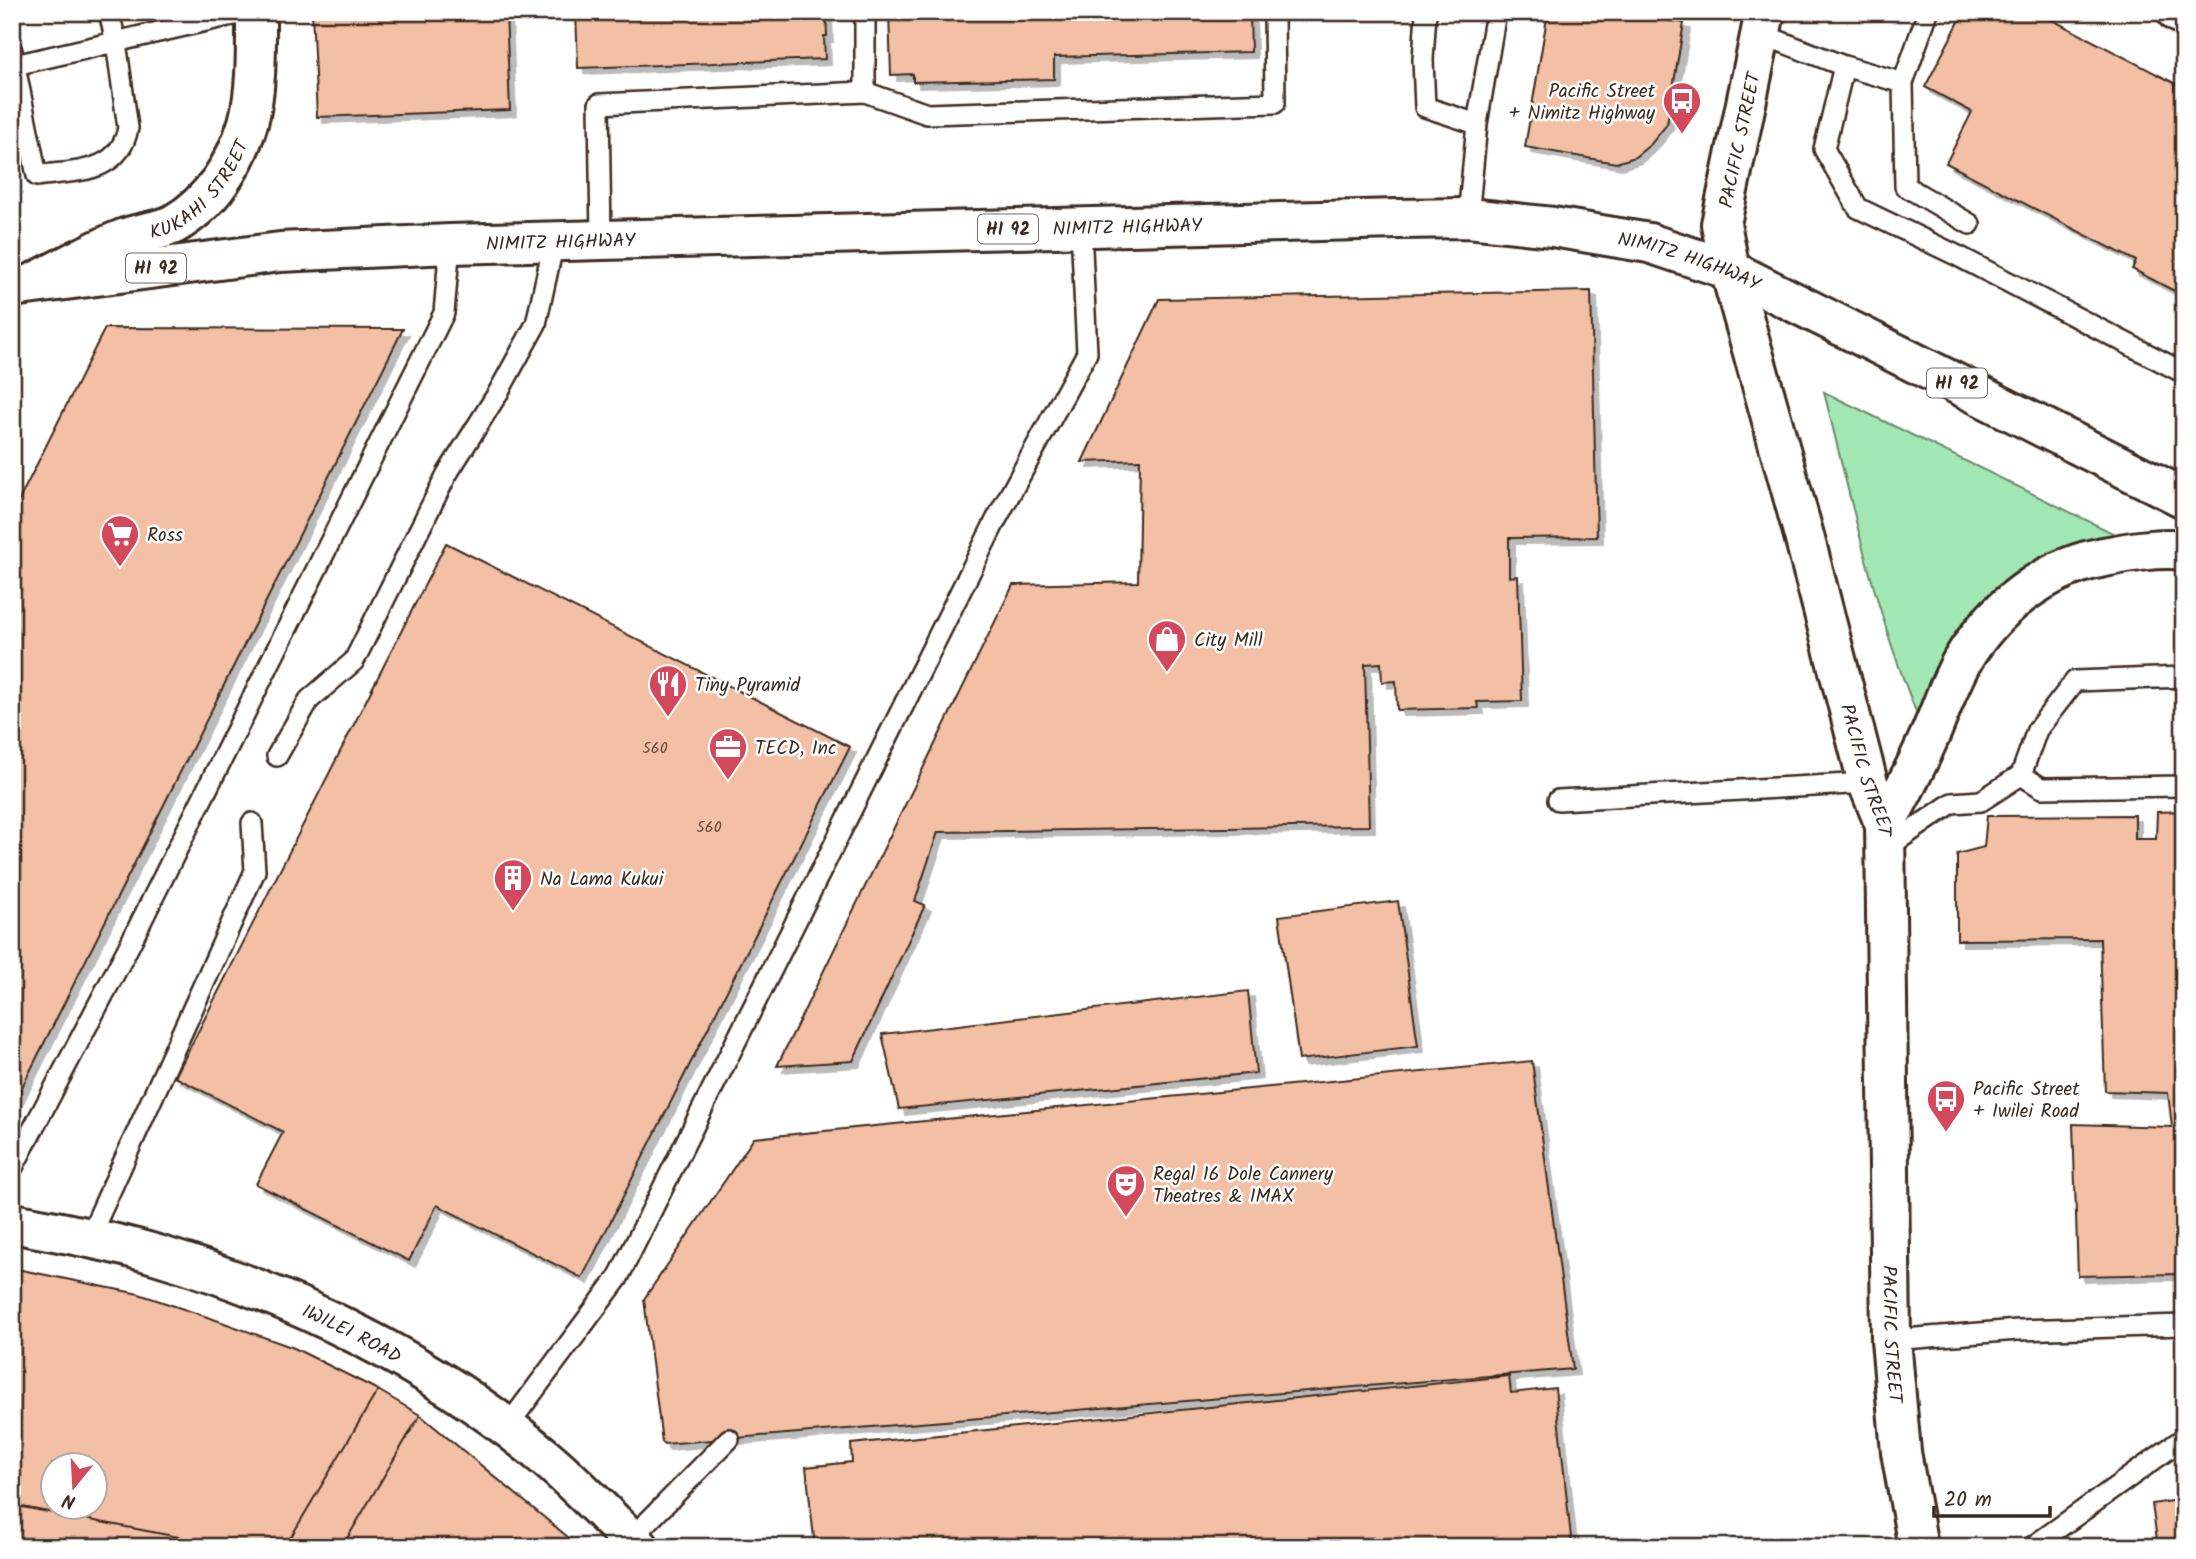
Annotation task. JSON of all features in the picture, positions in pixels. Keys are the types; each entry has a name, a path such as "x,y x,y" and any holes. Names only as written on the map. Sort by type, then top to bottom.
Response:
{"main road":[{"name":"KUKAHI STREET","path":"22,285 124,238 171,225 198,207 220,182 248,122 256,65 255,12"},
{"path":"2177,12 2184,16"},
{"name":"PACIFIC STREET","path":"1763,23 1721,224 1730,270 1803,532 1868,783 1885,837 1891,1340 1901,1452 1918,1547"},
{"name":"NIMITZ HIGHWAY","path":"22,285 280,252 450,244 1468,218 1553,227 1648,243 1730,270 2184,498"},
{"path":"1885,837 1947,692 1962,662 1994,618 2015,598 2037,583 2089,560 2157,550 2184,550"},
{"name":"IWILEI ROAD","path":"12,1223 157,1255 224,1277 352,1332 420,1370 485,1412 547,1459 635,1543"}],"lane":[{"path":"109,12 116,42 128,128 125,141 119,152 102,166 37,176 14,58 116,42 255,12"},
{"path":"865,12 865,92"},
{"path":"601,240 599,104 865,92 927,114 1275,103 1274,12"},
{"path":"1426,12 1423,60 1425,107 1477,124"},
{"path":"1468,218 1477,124 1496,12"},
{"path":"1928,12 1903,83 1905,186 1970,224"},
{"path":"1763,23 1844,66 1903,83"},
{"path":"1844,66 1824,149 1858,208 1958,256 2184,373"},
{"path":"506,1428 618,1278 996,520 1087,352 1081,228"},
{"path":"277,756 309,700 354,661 447,474 498,393 536,324 554,242"},
{"path":"12,1170 135,933 444,313 450,244"},
{"path":"1885,837 1952,803 1981,801 2021,775 2037,730 2075,681 2184,677"},
{"path":"2021,775 2042,788 2184,786"},
{"path":"1558,800 1868,783"},
{"path":"89,1238 255,871 252,823"},
{"path":"1891,1340 2018,1330 2184,1325"},
{"path":"2032,1547 2184,1438"},
{"path":"635,1543 729,1439"}],"green space":[{"path":"1824,392 2121,537 2075,551 1921,724 1878,601"}],"building":[{"path":"312,12 506,12 510,110 317,117"},
{"path":"576,12 826,12 825,59 578,68"},
{"path":"889,12 1250,12 1251,52 1054,57 1054,79 913,82 913,74 891,75"},
{"path":"1548,12 1624,12 1684,23 1667,124 1651,144 1635,157 1616,163 1525,147"},
{"path":"1964,12 2037,12 2184,88 2184,296 2132,269 2136,261 1946,163 1972,112 1925,87"},
{"name":"City Mill","path":"1591,291 1597,537 1509,538 1509,577 1518,576 1522,701 1477,702 1478,708 1397,710 1396,681 1382,682 1381,663 1365,664 1369,826 938,832 915,901 925,905 853,1061 777,1066 1013,585 1138,582 1140,460 1082,462 1159,299"},
{"path":"105,328 403,329 12,1107 12,514"},
{"name":"Na Lama Kukui","path":"446,543 850,747 582,1278 437,1205 409,1261 256,1184 283,1132 175,1077"},
{"path":"2184,811 2184,1305 2178,1305 2176,1274 2078,1276 2073,1124 2172,1127 2168,1093 2105,1091 2100,939 1957,940 1957,854 1984,847 1987,816 2135,815 2135,839 2156,839 2157,812"},
{"path":"1398,901 1418,1046 1299,1060 1279,916"},
{"path":"1248,991 1256,1073 899,1109 882,1034"},
{"name":"Regal 16 Dole Cannery Theatres & IMAX","path":"1532,1061 1573,1369 664,1444 662,1442 644,1299 754,1138"},
{"path":"12,1268 139,1294 294,1348 378,1390 285,1547 230,1547 90,1520 108,1520 108,1450 38,1450 38,1510 12,1505"},
{"path":"1509,1376 1511,1393 1555,1388 1572,1547 815,1547 806,1467 852,1462 851,1444"},
{"path":"378,1390 420,1415 342,1547 285,1547"},
{"path":"420,1415 580,1547 342,1547"},
{"path":"2184,1499 2184,1547 2158,1547 2152,1504"},
{"path":"12,1505 38,1510 38,1520 90,1520 230,1547 12,1547"}],"place":[{"name":"Pacific Street + Nimitz Highway","path":"1682,135"},
{"name":"Ross","path":"120,568"},
{"name":"City Mill","path":"1167,673"},
{"name":"Tiny Pyramid","path":"668,718"},
{"name":"TECD, Inc","path":"728,781"},
{"name":"Na Lama Kukui","path":"513,912"},
{"name":"Pacific Street + Iwilei Road","path":"1946,1133"},
{"name":"Regal 16 Dole Cannery Theatres & IMAX","path":"1126,1218"}]}
